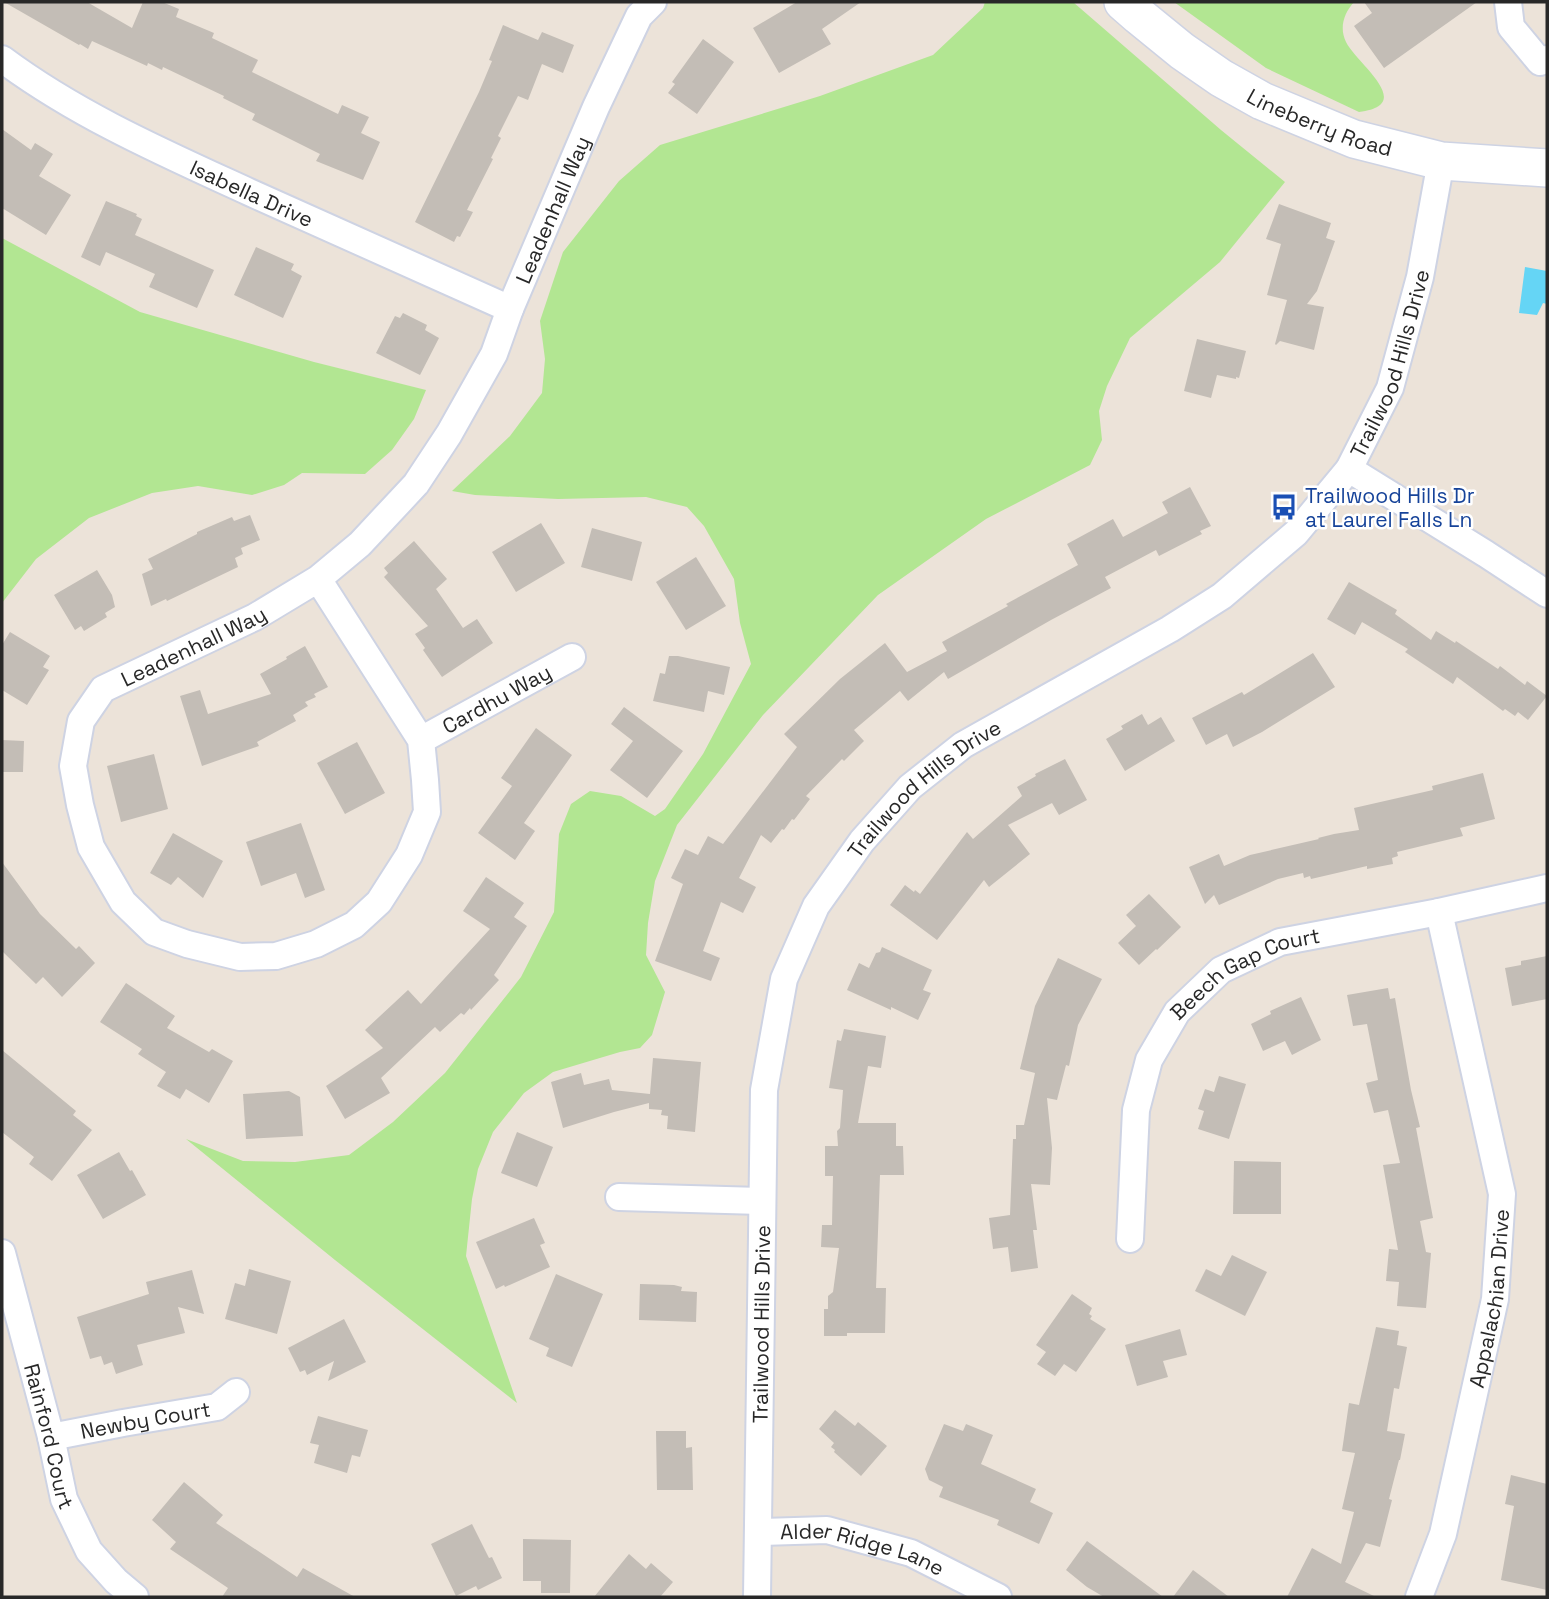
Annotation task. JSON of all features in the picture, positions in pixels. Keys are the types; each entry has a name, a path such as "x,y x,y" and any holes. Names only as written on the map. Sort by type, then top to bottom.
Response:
{"street":[{"name":"Leadenhall Way","path":"318,579 421,740 427,812 409,855 379,902 354,925 316,944 276,956 240,957 187,944 154,932 123,902 91,847 73,766 81,722 103,689 255,617 318,579 360,544 416,484 449,434 494,354 510,309 601,97 639,16 653,2"},
{"name":"Lineberry Road","path":"1123,2 1182,51 1221,78 1262,101 1354,139 1441,161 1547,168"},
{"path":"1508,2 1511,27 1540,62 1547,59"},
{"name":"Isabella Drive","path":"2,59 72,106 163,153 510,309"},
{"name":"Trailwood Hills Drive","path":"757,1597 764,1090 784,979 816,906 862,841 910,787 964,745 1170,629 1222,596 1296,533 1349,468 1390,388 1420,277 1441,161"},
{"path":"1349,468 1547,594"},
{"name":"Cardhu Way","path":"421,740 572,657"},
{"name":"Beech Gap Court","path":"1130,1239 1136,1110 1149,1060 1177,1012 1221,970 1280,942 1439,912 1547,888"},
{"name":"Appalachian Drive","path":"1419,1597 1443,1534 1496,1299 1502,1194 1439,912"},
{"path":"619,1197 761,1201"},
{"name":"Rainford Court","path":"2,1253 51,1437 64,1499 89,1551 116,1581 135,1597"},
{"name":"Newby Court","path":"51,1437 217,1407 236,1392"},
{"name":"Alder Ridge Lane","path":"758,1532 827,1530 911,1553 998,1597"}],"green space":[{"path":"985,2 1073,2 1285,182 1220,262 1130,338 1107,386 1099,411 1102,440 1090,465 986,519 878,595 763,715 677,825 655,881 648,923 646,955 665,992 652,1035 640,1048 553,1072 524,1093 493,1132 478,1169 466,1256 517,1403 186,1139 243,1161 295,1162 349,1155 393,1122 445,1073 521,977 554,912 559,834 571,804 590,791 621,796 655,816 665,809 703,754 751,664 740,623 734,579 704,526 687,507 646,497 558,499 475,495 452,491 510,436 542,393 545,359 540,321 563,252 619,181 660,145 820,96 933,55 983,8"},
{"path":"1174,2 1354,2 1344,21 1344,37 1378,83 1383,93 1383,101 1376,108 1359,112 1266,68"},
{"path":"2,238 140,312 314,362 426,390 414,419 392,450 365,474 302,473 284,485 252,495 198,486 152,493 89,518 36,559 2,603"}],"water":[{"path":"1525,267 1547,271 1547,304 1543,303 1537,315 1519,313"}],"building":[{"path":"4,2 87,2 132,28 143,2 162,2 179,9 176,17 214,33 212,38 258,60 252,72 338,114 342,105 369,117 361,133 380,142 363,180 316,161 320,154 252,120 255,114 223,98 224,96 163,67 162,70 148,63 147,66 92,41 88,49"},
{"path":"797,2 861,2 822,29 831,44 779,73 753,28"},
{"path":"1364,2 1477,2 1384,68 1354,26 1372,13"},
{"path":"503,25 538,40 542,32 574,45 563,73 542,64 528,100 518,96 498,136 501,138 491,158 493,159 467,210 473,212 460,237 457,236 454,242 415,222 479,92"},
{"path":"703,39 734,62 697,114 668,93 675,84 672,82"},
{"path":"2,129 31,150 35,143 53,154 39,176 71,195 46,235 2,208"},
{"path":"106,201 137,214 136,216 142,219 135,235 214,270 197,308 149,287 155,274 106,252 100,266 81,257"},
{"path":"1279,204 1331,223 1326,238 1335,241 1317,291 1307,304 1324,307 1314,350 1280,341 1275,344 1287,300 1267,295 1281,244 1266,239"},
{"path":"256,247 294,264 291,270 302,276 283,318 234,295"},
{"path":"403,313 427,325 425,330 439,338 420,375 376,353 395,316 400,318"},
{"path":"1197,339 1246,351 1239,378 1217,375 1211,398 1184,391"},
{"path":"1190,487 1211,526 1200,531 1202,534 1159,556 1156,550 1105,577 1111,588 948,679 944,672 908,701 900,691 854,730 864,741 806,796 810,799 771,843 761,835 739,878 756,887 743,913 721,902 703,951 720,958 711,981 655,961 683,884 671,878 685,849 698,855 708,836 723,844 797,747 784,734 840,679 885,643 907,672 947,651 942,642 1078,565 1067,544 1113,519 1123,537 1168,513 1162,502"},
{"path":"250,515 260,540 241,548 243,554 235,558 238,567 151,606 142,574 153,569 148,559 197,532 232,517 234,521"},
{"path":"541,523 565,563 516,592 492,552"},
{"path":"592,528 642,542 632,581 581,567"},
{"path":"414,541 447,579 436,589 463,628 477,619 493,643 442,677 415,634 428,626 384,577 388,573 384,568"},
{"path":"696,557 726,606 686,630 656,582"},
{"path":"97,570 112,595 115,607 105,613 107,617 84,631 81,626 75,630 54,595"},
{"path":"1349,582 1397,610 1395,614 1431,640 1436,631 1498,669 1500,666 1525,685 1527,681 1547,696 1528,720 1518,712 1515,716 1505,709 1503,711 1457,677 1453,684 1405,652 1408,649 1362,622 1355,635 1327,619"},
{"path":"10,632 50,656 43,667 49,670 27,705 2,690 2,645"},
{"path":"305,646 328,687 305,702 308,706 293,715 296,721 257,742 259,746 202,766 180,696 200,690 208,714 271,694 260,674"},
{"path":"1313,653 1335,687 1233,747 1227,734 1206,745 1192,718 1242,692 1244,695"},
{"path":"669,656 730,667 724,695 708,691 704,712 653,701 660,673 665,674"},
{"path":"624,707 683,751 647,798 610,770 633,741 611,724"},
{"path":"1142,714 1148,725 1161,717 1175,741 1125,771 1106,739 1123,729 1121,726"},
{"path":"536,728 572,755 524,823 535,831 515,860 478,833 512,786 501,778"},
{"path":"2,740 24,741 23,772 2,772"},
{"path":"357,742 385,793 345,814 317,763"},
{"path":"154,754 168,809 121,822 107,766"},
{"path":"1065,759 1087,800 1059,815 1052,803 1008,825 1030,854 989,887 984,880 937,940 890,905 905,885 920,894 967,832 973,839 1022,796 1017,787 1036,776 1035,774"},
{"path":"1483,773 1495,819 1460,828 1463,836 1397,852 1398,856 1392,858 1393,864 1367,869 1367,866 1311,879 1310,876 1304,878 1303,873 1278,879 1219,905 1214,895 1205,904 1189,867 1219,854 1224,866 1250,855 1359,830 1354,808 1433,790 1432,786"},
{"path":"301,823 325,890 305,898 296,873 261,886 246,842"},
{"path":"173,833 223,861 203,898 178,877 171,885 150,873"},
{"path":"2,862 40,914 76,949 79,946 95,963 62,997 43,977 36,984 2,951"},
{"path":"486,877 524,903 514,917 527,926 494,975 499,980 471,1010 470,1008 464,1015 461,1013 440,1032 435,1027 381,1078 390,1093 345,1119 326,1086 383,1048 365,1030 408,990 421,1004 490,929 463,911"},
{"path":"1149,894 1181,927 1139,965 1118,943 1136,926 1126,915"},
{"path":"882,947 932,970 923,990 931,993 918,1020 847,990 859,963 869,968"},
{"path":"1547,956 1547,999 1512,1006 1505,968 1521,965 1521,961"},
{"path":"1058,958 1102,979 1078,1025 1069,1066 1066,1065 1057,1100 1047,1098 1052,1148 1050,1185 1031,1184 1037,1230 1033,1230 1038,1268 1011,1272 1008,1247 993,1249 989,1218 1010,1215 1013,1139 1016,1139 1016,1125 1024,1125 1035,1073 1020,1069 1035,1006"},
{"path":"126,983 175,1016 167,1028 209,1052 212,1049 233,1061 209,1103 186,1089 180,1099 157,1086 166,1072 138,1054 142,1049 100,1022"},
{"path":"1388,988 1390,999 1395,998 1420,1127 1416,1128 1433,1218 1420,1221 1426,1252 1431,1253 1426,1308 1397,1306 1399,1282 1386,1281 1389,1249 1398,1250 1383,1165 1400,1163 1388,1110 1374,1113 1366,1083 1378,1080 1367,1024 1353,1026 1347,995"},
{"path":"1301,997 1321,1040 1292,1055 1285,1041 1263,1051 1251,1024 1271,1014 1270,1011"},
{"path":"844,1029 886,1036 881,1068 868,1066 858,1123 896,1123 896,1146 903,1146 904,1175 880,1175 876,1288 886,1288 885,1333 824,1336 824,1309 828,1309 828,1296 833,1292 839,1248 821,1247 822,1225 832,1225 833,1176 825,1176 825,1146 838,1146 837,1131 840,1128 843,1090 829,1088 837,1040 841,1041"},
{"path":"2,1050 76,1111 73,1115 92,1130 52,1181 29,1164 34,1157 2,1132"},
{"path":"653,1058 701,1062 695,1132 667,1129 668,1116 661,1115 662,1110 649,1109 649,1103 563,1128 551,1082 581,1073 584,1085 609,1079 612,1090 650,1094"},
{"path":"1219,1076 1246,1084 1229,1139 1198,1129 1204,1111 1198,1109 1205,1089 1214,1092"},
{"path":"289,1091 300,1097 303,1136 246,1139 243,1094"},
{"path":"517,1132 553,1147 537,1187 501,1173"},
{"path":"119,1152 146,1195 103,1219 77,1175"},
{"path":"1234,1161 1281,1162 1281,1214 1233,1214"},
{"path":"534,1218 545,1243 540,1245 550,1267 496,1289 476,1242"},
{"path":"1232,1255 1267,1272 1245,1316 1195,1291 1206,1269 1221,1276"},
{"path":"249,1269 291,1281 277,1334 225,1319 235,1283 245,1286"},
{"path":"192,1270 204,1314 178,1307 185,1333 137,1345 143,1365 116,1374 112,1362 104,1365 101,1356 90,1359 77,1317 149,1294 146,1282"},
{"path":"556,1274 603,1294 572,1367 546,1356 549,1348 529,1339"},
{"path":"640,1284 674,1285 682,1287 681,1291 697,1292 696,1322 639,1320"},
{"path":"1072,1294 1092,1308 1090,1319 1106,1329 1076,1372 1064,1364 1055,1376 1037,1364 1046,1352 1036,1345"},
{"path":"344,1319 366,1362 328,1381 334,1361 307,1375 305,1370 300,1372 288,1348"},
{"path":"1376,1327 1399,1331 1397,1345 1407,1347 1399,1389 1394,1388 1387,1431 1405,1434 1380,1547 1366,1543 1345,1582 1376,1597 1287,1597 1312,1548 1341,1564 1354,1512 1342,1509 1355,1453 1342,1451 1349,1403 1359,1405"},
{"path":"1180,1329 1187,1355 1163,1361 1168,1377 1137,1386 1125,1345"},
{"path":"835,1410 855,1426 858,1422 887,1446 861,1476 834,1452 831,1447 834,1443 819,1429"},
{"path":"318,1416 368,1430 360,1457 352,1455 347,1473 314,1463 319,1445 310,1443"},
{"path":"944,1424 963,1431 966,1424 993,1435 981,1464 1036,1489 1030,1502 1053,1513 1039,1544 997,1525 999,1520 939,1497 943,1487 929,1480 925,1469"},
{"path":"656,1431 686,1431 686,1448 692,1447 693,1490 657,1490"},
{"path":"1511,1475 1547,1484 1547,1590 1501,1580 1514,1506 1505,1504"},
{"path":"184,1482 223,1515 216,1523 297,1577 303,1568 355,1597 222,1597 228,1588 170,1549 176,1542 152,1520"},
{"path":"472,1524 502,1578 478,1590 476,1586 456,1596 431,1544"},
{"path":"523,1539 571,1540 570,1593 541,1593 541,1581 523,1581"},
{"path":"1087,1541 1163,1597 1104,1597 1087,1587 1066,1570"},
{"path":"629,1554 646,1569 651,1563 673,1582 660,1597 594,1597"},
{"path":"1193,1570 1229,1597 1173,1597"}],"place":[{"name":"Trailwood Hills Dr at Laurel Falls Ln","path":"1284,507"}]}
